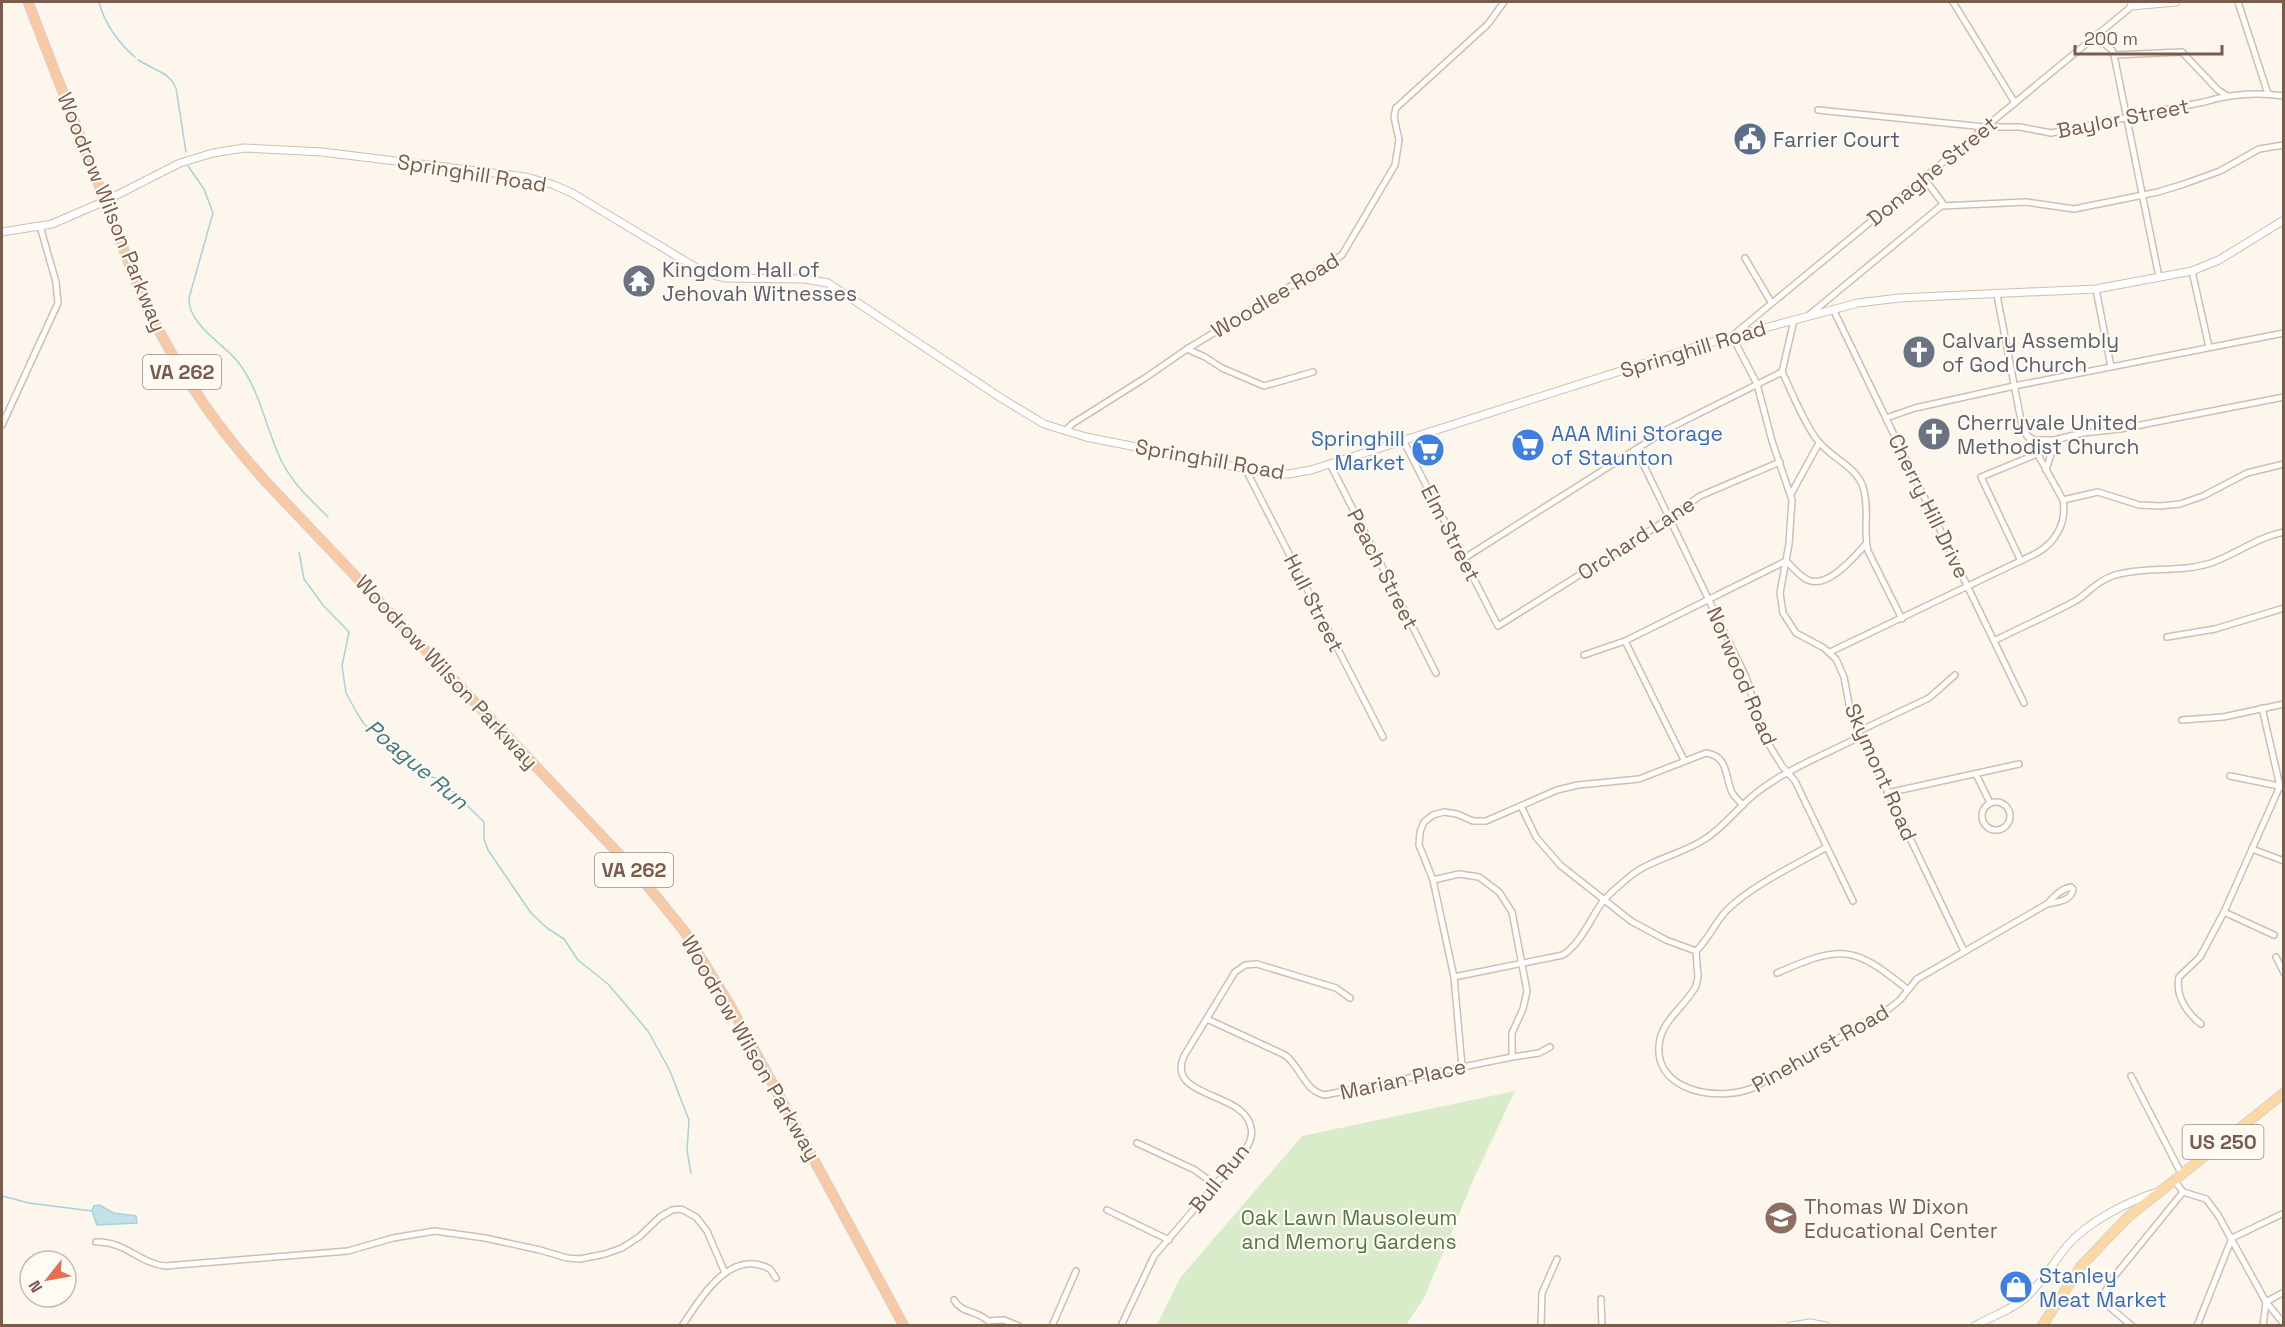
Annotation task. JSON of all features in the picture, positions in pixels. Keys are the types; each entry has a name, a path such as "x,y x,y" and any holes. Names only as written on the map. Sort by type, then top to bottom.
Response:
{"highway":[{"name":"Woodrow Wilson Parkway","path":"28,2 129,267 158,331 192,389 228,438 275,492 637,873 685,932 731,1006 904,1326"}],"main road":[{"name":"US 250","path":"2042,1326 2081,1266 2127,1217 2179,1178 2283,1093"}],"street":[{"name":"Woodlee Road","path":"1065,431 1072,424 1187,349 1344,253 1389,177 1397,159 1400,140 1394,117 1396,108 1488,24 1504,2"},
{"path":"1953,2 2015,103"},
{"name":"Donaghe Street","path":"1732,336 2134,4 2176,2"},
{"path":"2238,2 2268,94"},
{"path":"2096,37 2112,50 2114,55 2159,277"},
{"path":"2114,55 2182,52 2218,90 2226,95"},
{"name":"Baylor Street","path":"1818,110 1985,127 2020,127 2051,133 2204,102 2226,95 2283,96"},
{"path":"1808,316 1944,205 2026,202 2068,209 2142,195 2201,178 2220,171 2259,149 2283,145"},
{"name":"Springhill Road","path":"2,232 52,224 190,159 219,152 264,147 486,171 547,183 572,193 705,273 726,278 805,279 828,283 1023,412 1065,431 1272,474 1288,474 1330,464 1732,336 1858,303 1888,299 2096,289 2192,271 2219,260 2283,220"},
{"path":"1924,178 1944,205"},
{"path":"2,425 58,303 56,282 40,226"},
{"path":"1745,258 1771,302"},
{"path":"2192,271 2209,347"},
{"path":"2096,289 2111,367"},
{"path":"1732,336 1757,384 1791,494 1792,519 1780,593 1781,606 1786,620 1800,636 1830,652 2021,561 2044,549 2056,536 2064,514 2063,500 2026,436 2021,422 1997,295"},
{"name":"Cherry Hill Drive","path":"1833,309 2024,704"},
{"path":"1794,320 1782,372 1819,443 1855,473 1862,485 1866,504 1866,544 1902,619"},
{"path":"1886,418 1915,408 2014,386 2283,333"},
{"path":"1187,349 1222,368 1264,386 1313,372"},
{"path":"1463,559 1668,429 1782,372"},
{"path":"2026,436 2041,441 2062,438 2283,397"},
{"path":"2046,470 2050,454 2062,438"},
{"name":"Elm Street","path":"1404,440 1498,626"},
{"path":"1791,494 1819,443"},
{"name":"Norwood Road","path":"1636,450 1710,599 1749,685 1765,738 1789,773 1852,901"},
{"path":"2021,561 1981,477 2037,454"},
{"name":"Orchard Lane","path":"1498,626 1705,494 1780,462"},
{"name":"Peach Street","path":"1330,464 1436,674"},
{"path":"2063,500 2097,492 2139,505 2171,505 2203,496 2247,473 2283,464"},
{"name":"Hull Street","path":"1245,468 1383,737"},
{"path":"1994,641 2059,609 2109,577 2128,572 2178,570 2200,566 2283,532"},
{"path":"1786,561 1807,580 1819,581 1837,573 1866,544"},
{"path":"1584,656 1624,641 1786,561"},
{"path":"2167,637 2218,628 2283,608"},
{"path":"1624,641 1684,760"},
{"name":"Skymont Road","path":"1830,652 1843,672 1850,710 1860,734 1964,951"},
{"path":"1454,977 1556,957 1566,953 1603,901 1638,871 1707,838 1766,785 1929,698 1955,675"},
{"path":"2181,720 2223,717 2283,704"},
{"path":"2201,1024 2189,1014 2179,992 2178,980 2181,973 2200,957 2224,912 2282,787 2262,708"},
{"path":"1462,1067 1454,977 1433,880 1419,841 1421,828 1429,818 1438,813 1448,812 1471,820 1485,821 1557,790 1578,785 1640,778 1703,753 1718,757 1726,768 1732,792 1743,805"},
{"path":"1887,793 2019,764"},
{"path":"1976,774 1990,803"},
{"path":"2230,776 2282,787"},
{"path":"1990,803 2001,803 2009,811 2009,820 2001,828 1991,828 1983,821 1983,811 1990,803"},
{"path":"1521,806 1532,831 1550,855 1603,901 1646,930 1696,951 1723,915 1736,902 1827,847"},
{"path":"2252,849 2283,861"},
{"path":"1433,880 1467,874 1479,877 1493,886 1504,898 1514,916 1523,963 1526,996 1523,1011 1513,1030 1512,1057"},
{"name":"Pinehurst Road","path":"1696,951 1698,977 1696,986 1666,1024 1661,1034 1660,1058 1666,1072 1676,1083 1693,1090 1725,1093 1752,1088 1892,1007 1917,979 2047,904 2062,901 2071,896 2073,889 2066,888 2056,894 2047,904"},
{"path":"2224,912 2274,935"},
{"path":"1777,973 1829,954 1846,954 1861,956 1872,962 1907,989"},
{"path":"2276,957 2283,973"},
{"name":"Bull Run","path":"1121,1326 1151,1260 1246,1149 1252,1132 1248,1118 1240,1109 1191,1085 1182,1075 1181,1066 1184,1056 1235,972 1250,964 1257,964 1336,988 1350,998"},
{"name":"Marian Place","path":"1207,1019 1284,1054 1292,1060 1310,1087 1323,1094 1539,1053 1550,1047"},
{"path":"2131,1076 2184,1192"},
{"path":"1137,1143 1196,1170 1215,1185"},
{"path":"1975,1326 2024,1299 2070,1243 2107,1215 2133,1200 2162,1190"},
{"path":"2184,1192 2199,1196 2210,1203 2232,1238 2266,1302 2283,1324"},
{"path":"2132,1326 2104,1301 2102,1296 2113,1278 2184,1192"},
{"path":"2120,1208 2127,1217"},
{"path":"96,1242 117,1244 147,1260 165,1266 348,1251 398,1237 442,1231 580,1259 622,1248 639,1237 660,1217 672,1210 681,1209 696,1217 707,1231 725,1272"},
{"path":"1107,1210 1169,1240"},
{"path":"2197,1326 2232,1238 2283,1213"},
{"path":"1541,1326 1542,1295 1557,1259"},
{"path":"682,1326 704,1291 725,1272 756,1264 770,1269 776,1278"},
{"path":"1052,1326 1076,1271"},
{"path":"2266,1302 2283,1292"},
{"path":"1601,1299 1602,1326"},
{"path":"954,1300 962,1310 981,1314 988,1321 1004,1320 1019,1326"},
{"path":"2263,1326 2266,1302"},
{"path":"1791,1326 1804,1323 1826,1326"}],"green space":[{"name":"Oak Lawn Mausoleum and Memory Gardens","path":"1515,1091 1475,1176 1424,1298 1406,1325 1157,1325 1180,1278 1302,1136"}],"water":[{"path":"99,1205 114,1213 136,1216 137,1223 97,1225 92,1211 94,1206"}],"waterway":[{"name":"Poague Run","path":"99,2 112,32 135,57"},
{"name":"Poague Run","path":"138,60 166,75 176,88 186,152"},
{"name":"Poague Run","path":"188,166 204,189 213,213 189,298 190,308 200,325 232,355 246,373 285,468 328,517"},
{"name":"Poague Run","path":"299,552 304,579 323,605 349,632 342,666 346,693 364,724 420,773 441,780 484,822 484,839 488,850 531,913 547,928 564,939 578,960 608,984 648,1031 670,1071 689,1120 687,1151 691,1173"},
{"path":"2,1196 29,1203 92,1211"}],"place":[{"name":"Farrier Court","path":"1750,139"},
{"name":"Kingdom Hall of Jehovah Witnesses","path":"639,281"},
{"name":"Calvary Assembly of God Church","path":"1919,352"},
{"name":"Cherryvale United Methodist Church","path":"1934,434"},
{"name":"AAA Mini Storage of Staunton","path":"1528,445"},
{"name":"Springhill Market","path":"1428,450"},
{"name":"Thomas W Dixon Educational Center","path":"1781,1218"},
{"name":"Stanley Meat Market","path":"2016,1287"}]}
